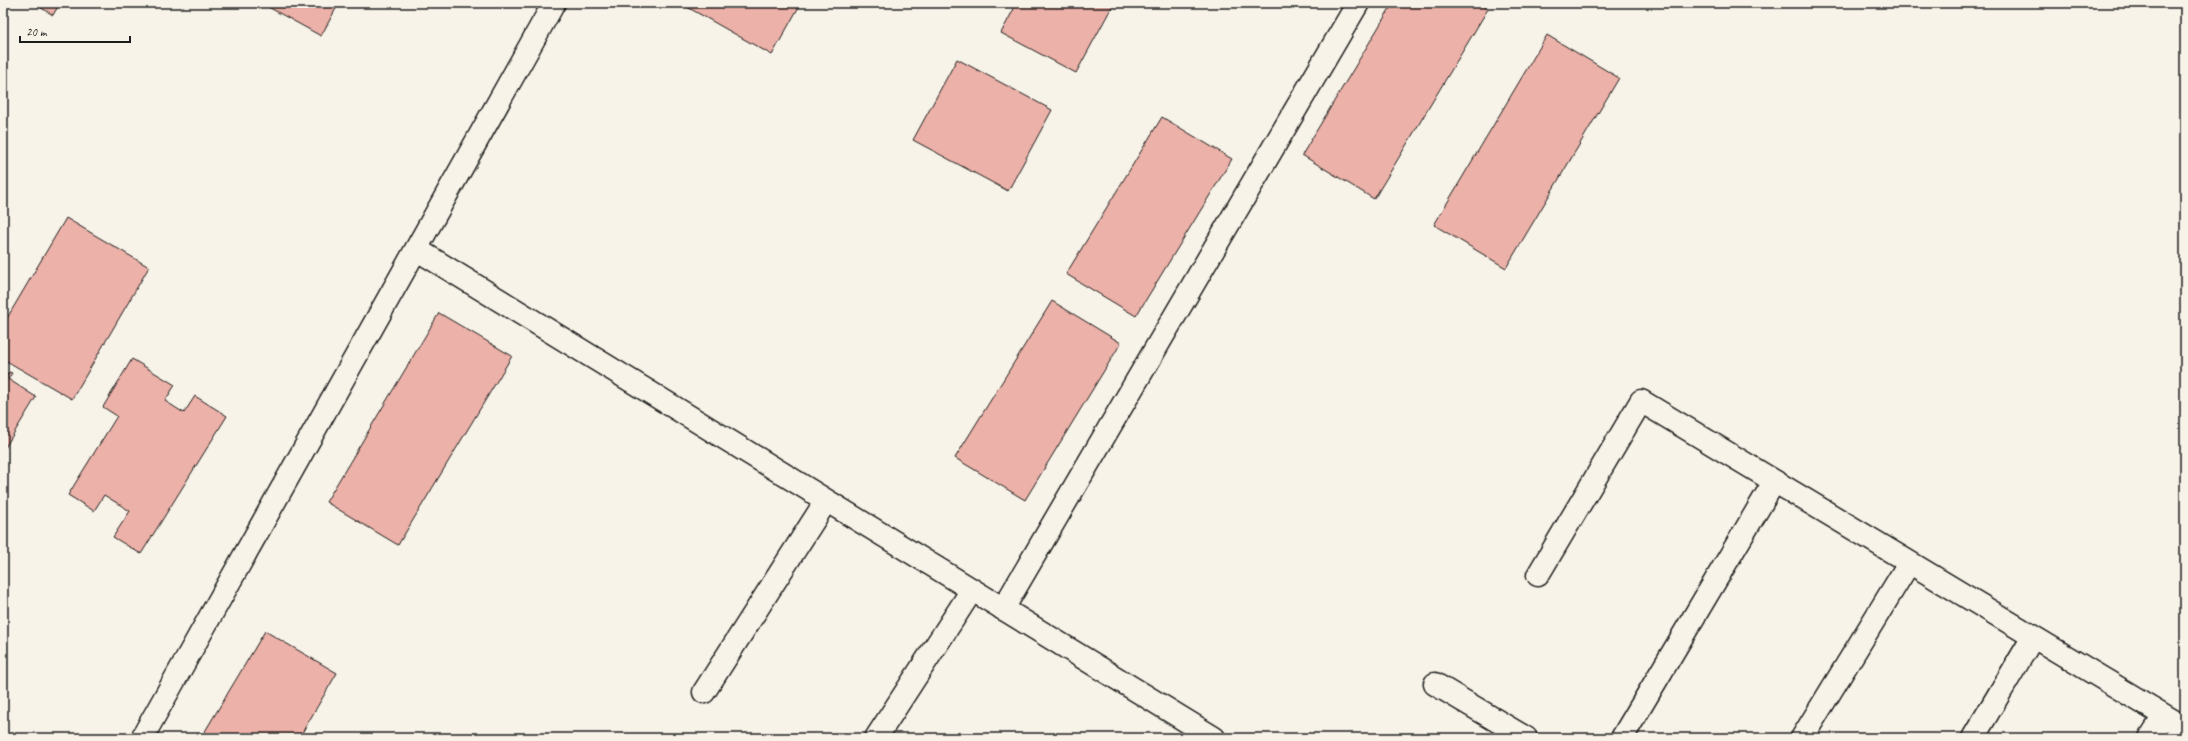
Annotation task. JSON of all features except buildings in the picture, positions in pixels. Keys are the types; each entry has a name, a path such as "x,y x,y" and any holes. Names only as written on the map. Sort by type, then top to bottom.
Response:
{"street":[{"path":"142,738 554,3"},
{"path":"1003,609 1358,3"},
{"path":"416,249 1214,738"},
{"path":"1538,575 1641,401 2185,728"},
{"path":"1622,738 1774,482"},
{"path":"704,692 826,501"},
{"path":"1802,738 1909,563"},
{"path":"876,738 972,590"},
{"path":"1973,738 2033,637"},
{"path":"1435,684 1526,738"},
{"path":"2150,738 2164,716"}]}
